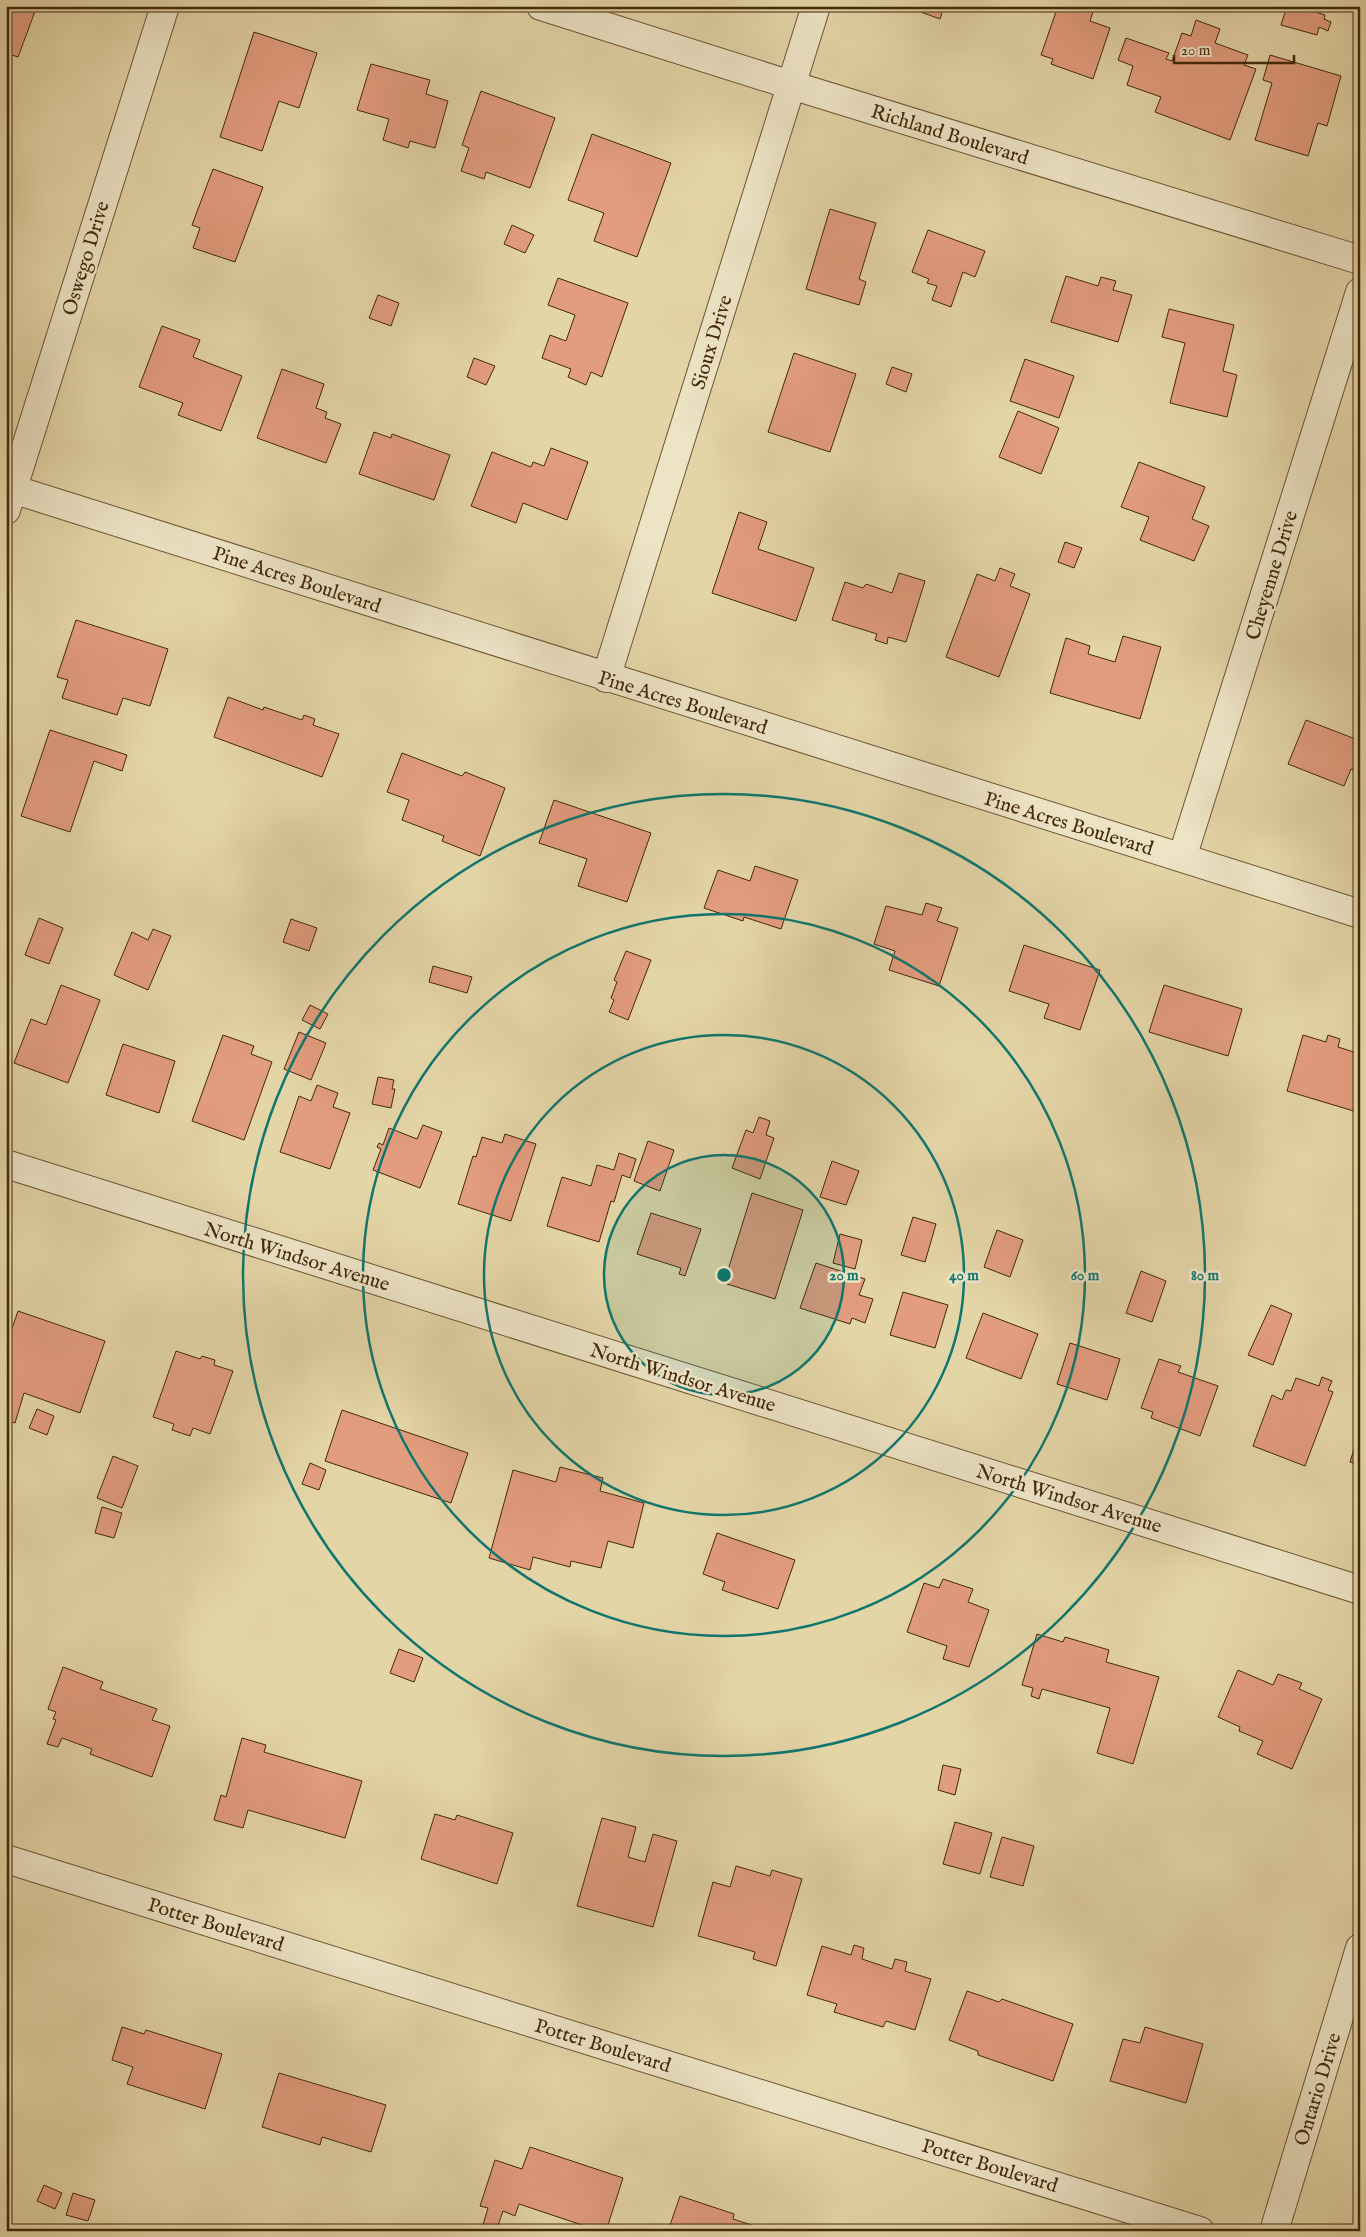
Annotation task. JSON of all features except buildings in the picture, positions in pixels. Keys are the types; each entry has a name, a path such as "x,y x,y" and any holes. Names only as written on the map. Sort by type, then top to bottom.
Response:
{"street":[{"name":"Oswego Drive","path":"8,495 165,6"},
{"name":"Richland Boulevard","path":"541,6 1360,260"},
{"name":"Sioux Drive","path":"606,678 816,6"},
{"name":"Cheyenne Drive","path":"1182,858 1360,292"},
{"name":"Pine Acres Boulevard","path":"8,495 606,678 1360,914"},
{"name":"North Windsor Avenue","path":"6,1164 1360,1590"},
{"name":"Potter Boulevard","path":"6,1859 1200,2231"},
{"name":"Ontario Drive","path":"1274,2231 1360,1948"}]}
